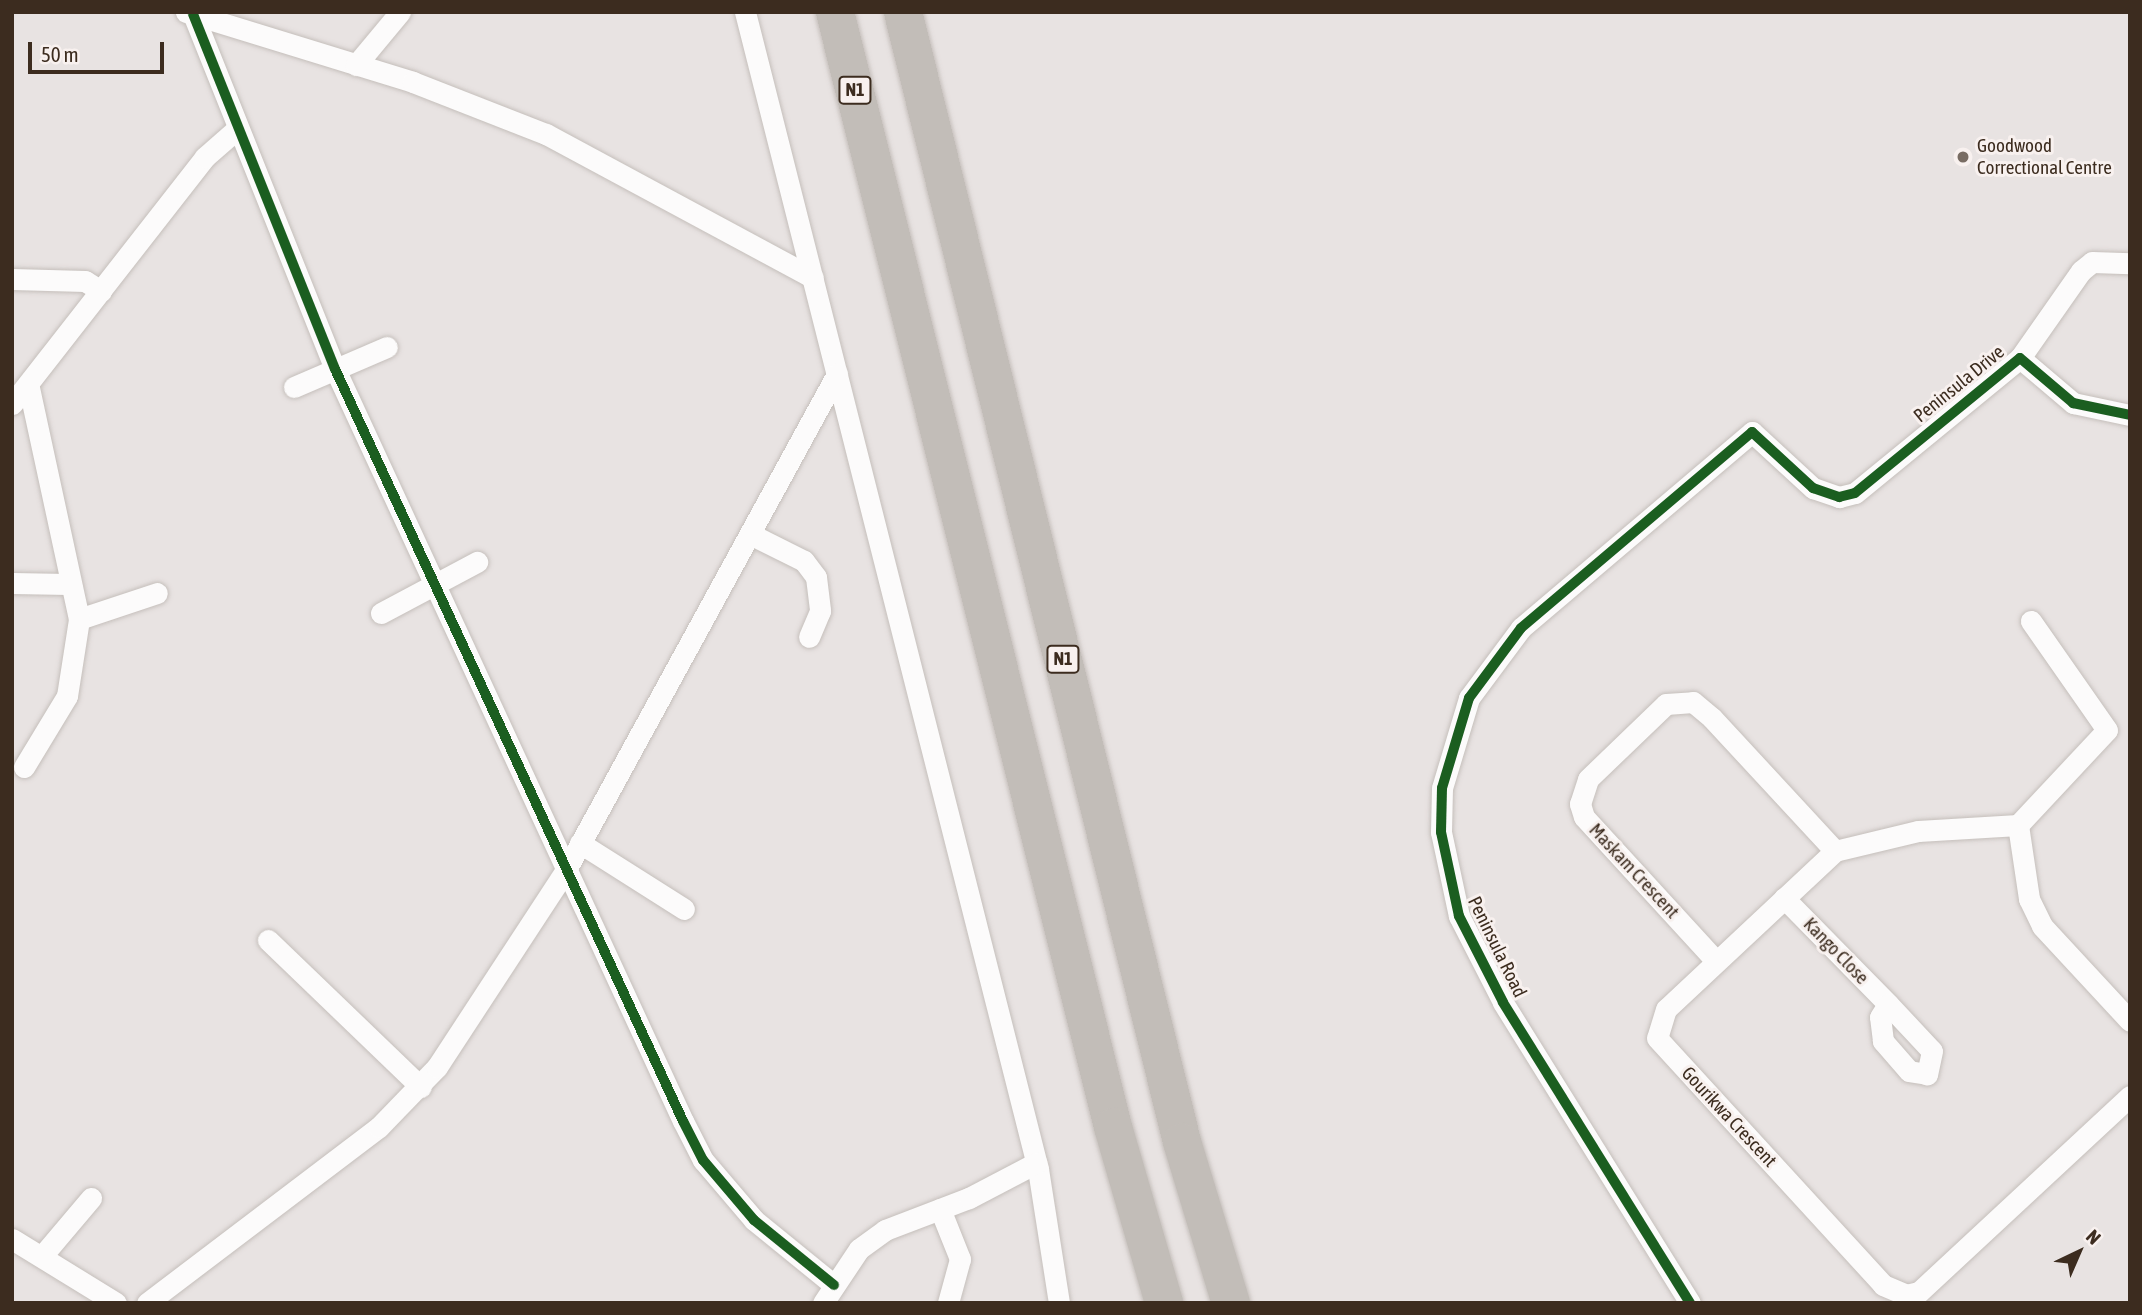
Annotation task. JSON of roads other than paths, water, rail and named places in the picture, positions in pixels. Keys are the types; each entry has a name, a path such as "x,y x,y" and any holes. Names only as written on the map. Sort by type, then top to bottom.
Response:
{"highway":[{"name":"N1","path":"835,12 1113,1127 1164,1303"},
{"name":"N1","path":"903,12 1182,1142 1231,1303"}],"street":[{"path":"356,65 400,12"},
{"path":"745,12 1036,1163 1059,1303"},
{"path":"190,13 356,65 546,134 813,278"},
{"path":"190,13 335,369 433,585 703,1160 754,1220 828,1294 859,1249 884,1230 940,1209 1036,1163"},
{"path":"12,404 205,157 237,129"},
{"name":"Peninsula Drive","path":"1752,432 1813,488 1839,497 1855,493 2020,358 2081,271 2092,262 2130,263"},
{"path":"12,279 85,281 101,290"},
{"path":"294,387 387,347"},
{"name":"Peninsula Drive","path":"2020,358 2073,403 2130,415"},
{"path":"147,1303 379,1127 421,1087 567,868 752,535 837,374"},
{"path":"24,767 67,696 79,619 68,584 28,384"},
{"name":"Peninsula Road","path":"1690,1303 1469,939 1445,856 1442,788 1460,721 1503,647 1565,586 1752,432"},
{"path":"752,535 804,561 816,577 820,611 809,637"},
{"path":"381,613 477,562"},
{"path":"12,583 68,584"},
{"path":"79,619 157,593"},
{"path":"2031,621 2107,730 2018,825 2029,899 2042,926 2130,1021"},
{"name":"Maskam Crescent","path":"1716,961 1584,817 1580,804 1588,779 1666,704 1693,702 1712,718 1835,851"},
{"name":"Gourikwa Crescent","path":"2018,825 1906,833 1835,851 1666,1009 1657,1038 1895,1292 1919,1292 2130,1096"},
{"path":"580,843 684,909"},
{"name":"Kango Close","path":"1784,898 1888,1004"},
{"path":"268,940 421,1087"},
{"path":"42,1256 90,1198"},
{"path":"940,1209 960,1259 948,1303"},
{"path":"12,1239 116,1303"}],"place":[{"name":"Goodwood Correctional Centre","path":"1963,157"}]}
